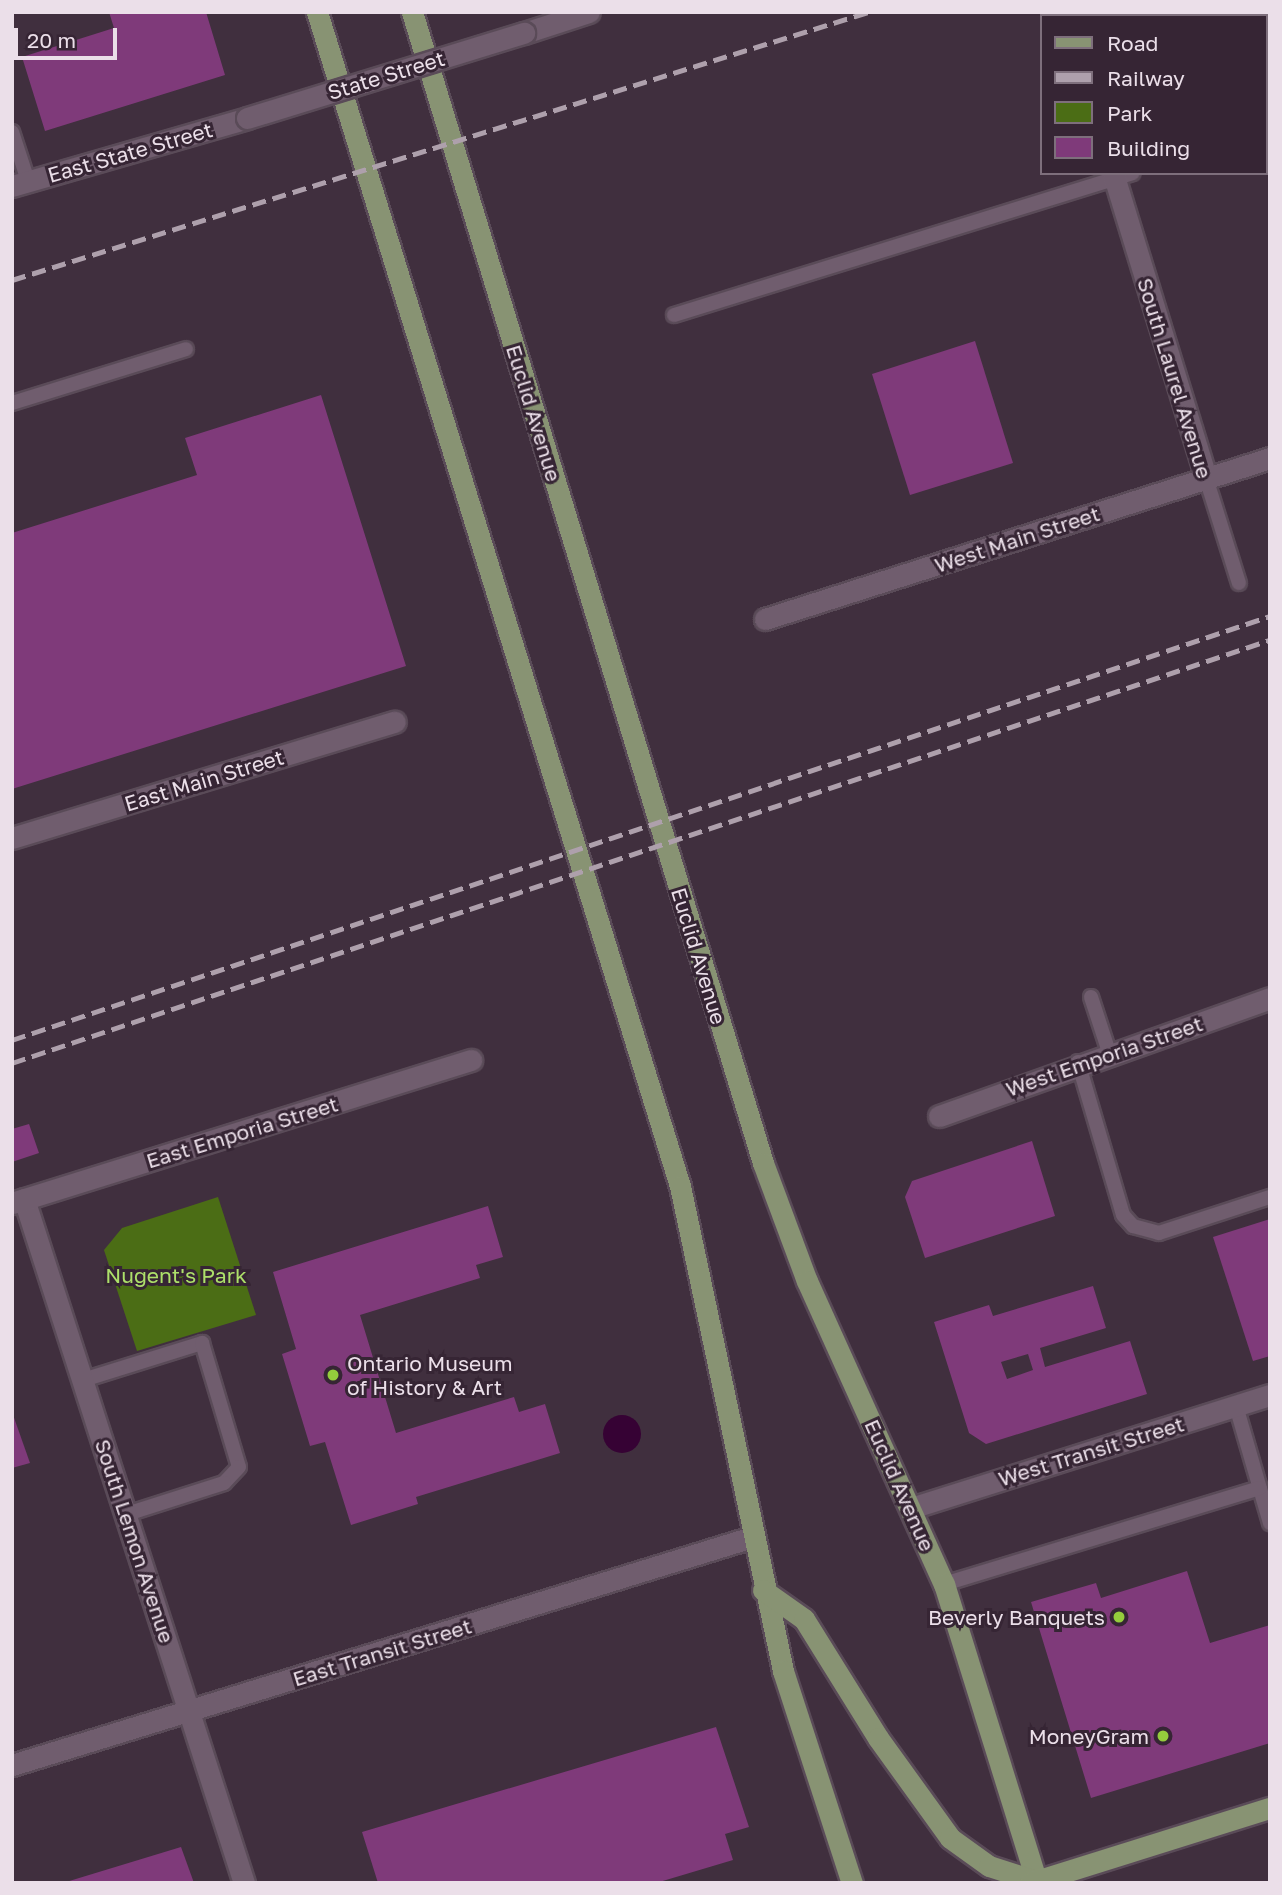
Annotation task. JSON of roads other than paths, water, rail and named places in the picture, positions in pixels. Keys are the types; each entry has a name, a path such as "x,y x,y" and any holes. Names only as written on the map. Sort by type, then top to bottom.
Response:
{"main road":[{"path":"317,12 680,1186 763,1590 783,1671 852,1883"},
{"name":"Euclid Avenue","path":"412,12 763,1163 807,1281 944,1584 1035,1882"},
{"path":"763,1590 804,1619 878,1738 950,1838 989,1866 1035,1882 1270,1808"}],"street":[{"name":"State Street","path":"247,118 589,12"},
{"name":"East State Street","path":"20,183 247,118"},
{"name":"South Laurel Avenue","path":"1120,175 1206,478"},
{"name":"West Main Street","path":"765,619 1270,458"},
{"name":"East Main Street","path":"12,838 395,722"},
{"name":"West Emporia Street","path":"939,1116 1078,1062 1270,998"},
{"name":"East Emporia Street","path":"18,1201 471,1060"},
{"name":"South Lemon Avenue","path":"18,1201 83,1380 244,1883"},
{"name":"West Transit Street","path":"911,1508 1270,1395"},
{"name":"East Transit Street","path":"12,1765 752,1536"}],"lane":[{"path":"12,132 20,183"},
{"path":"674,315 1120,175"},
{"path":"12,403 186,349"},
{"name":"South Laurel Avenue","path":"1206,478 1239,583"},
{"path":"1091,997 1109,1052"},
{"path":"1078,1062 1123,1215 1133,1226 1159,1233 1270,1197"},
{"path":"83,1380 202,1343 239,1467 225,1483 127,1514"},
{"path":"1236,1406 1270,1523"},
{"path":"944,1584 1259,1488"}],"railway":[{"path":"12,280 868,12"},
{"path":"12,1040 1270,616"},
{"path":"12,1063 1270,640"}],"place":[{"name":"Ontario Museum of History & Art","path":"333,1375"},
{"name":"Beverly Banquets","path":"1119,1617"},
{"name":"MoneyGram","path":"1163,1736"}],"park label":[{"name":"Nugent's Park","path":"176,1275"}]}
